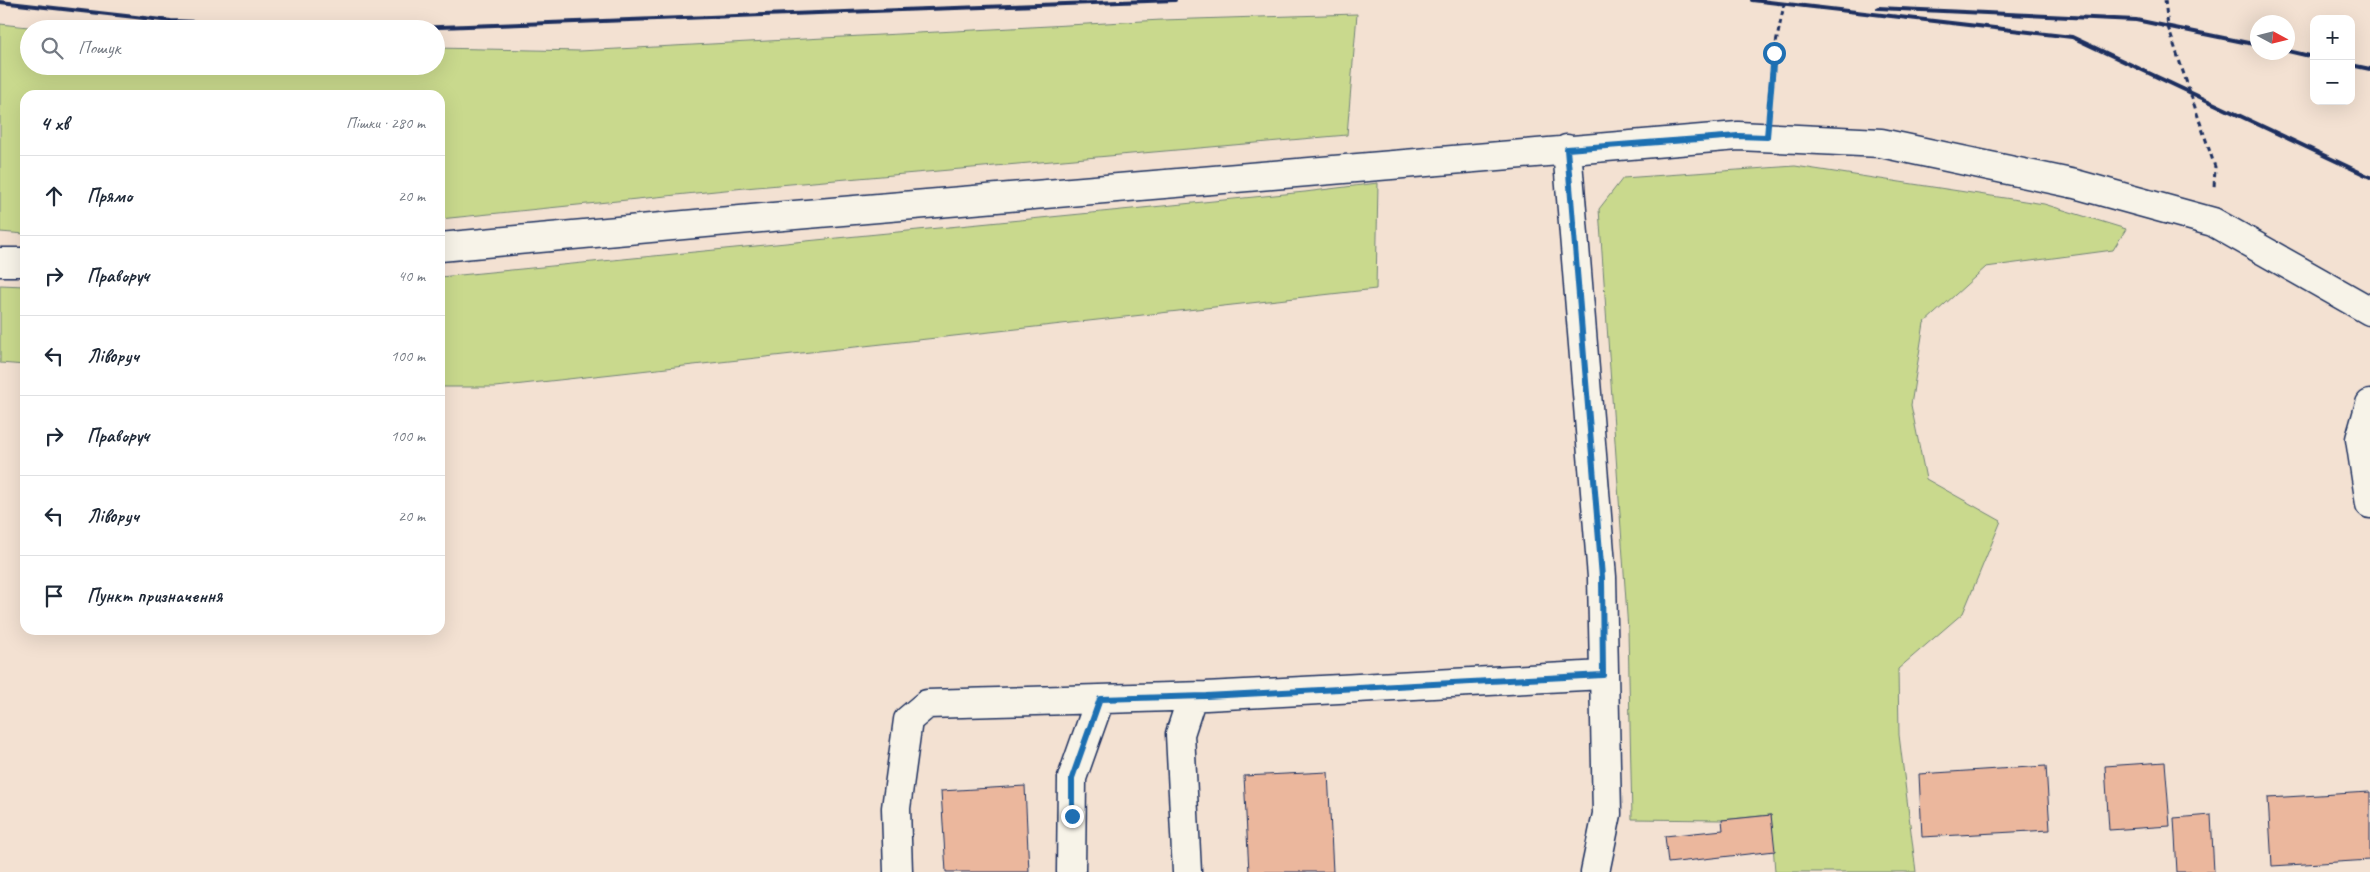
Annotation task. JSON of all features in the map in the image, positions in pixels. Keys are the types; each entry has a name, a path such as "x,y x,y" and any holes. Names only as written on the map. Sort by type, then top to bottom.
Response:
{"street":[{"path":"445,247 1567,149 1738,136 1880,143 2075,184 2212,222 2370,311"},
{"path":"1567,149 1602,577 1607,814 1595,872"},
{"path":"0,262 20,262"},
{"path":"2370,404 2360,439 2370,504"},
{"path":"898,872 896,808 908,720 927,704 1192,697 1603,675"},
{"path":"1187,872 1180,734 1192,697"},
{"path":"1072,872 1072,778 1100,699"}],"path":[{"path":"1767,137 1774,53 1785,0"},
{"path":"2165,0 2168,27 2215,167 2212,222"}],"green space":[{"path":"1357,14 1347,135 745,188 445,218 445,90 20,90 20,234 0,232 0,24 20,26 20,75 445,75 445,48 580,51 1162,20"},
{"path":"1795,166 2044,204 2126,229 2113,250 1986,267 1924,323 1911,405 1926,479 2001,521 1963,613 1898,669 1899,735 1916,872 1775,872 1771,815 1722,820 1632,819 1628,630 1599,209 1623,178"},
{"path":"1378,183 1376,289 496,387 445,387 445,277 1305,192"},
{"path":"0,285 20,286 20,365 0,363"}],"building":[{"path":"2165,762 2170,826 2109,830 2105,766"},
{"path":"2046,766 2050,830 1922,837 1919,774"},
{"path":"1328,772 1333,872 1249,872 1244,776"},
{"path":"1025,786 1029,872 946,872 941,791"},
{"path":"2370,792 2370,860 2272,866 2268,798"},
{"path":"1771,815 1775,851 1668,863 1665,836 1723,830 1722,820"},
{"path":"2211,815 2214,872 2177,872 2174,818"}],"railway":[{"path":"445,27 1175,0"},
{"path":"1752,0 2072,37 2370,177"},
{"path":"0,2 162,20"},
{"path":"1878,8 2136,20 2250,43"},
{"path":"2295,53 2310,56"},
{"path":"2355,66 2370,69"}],"route":[{"path":"1072,816 1072,778 1100,699 1206,696 1603,675 1602,577 1567,149 1738,136 1767,137 1774,53"}]}
